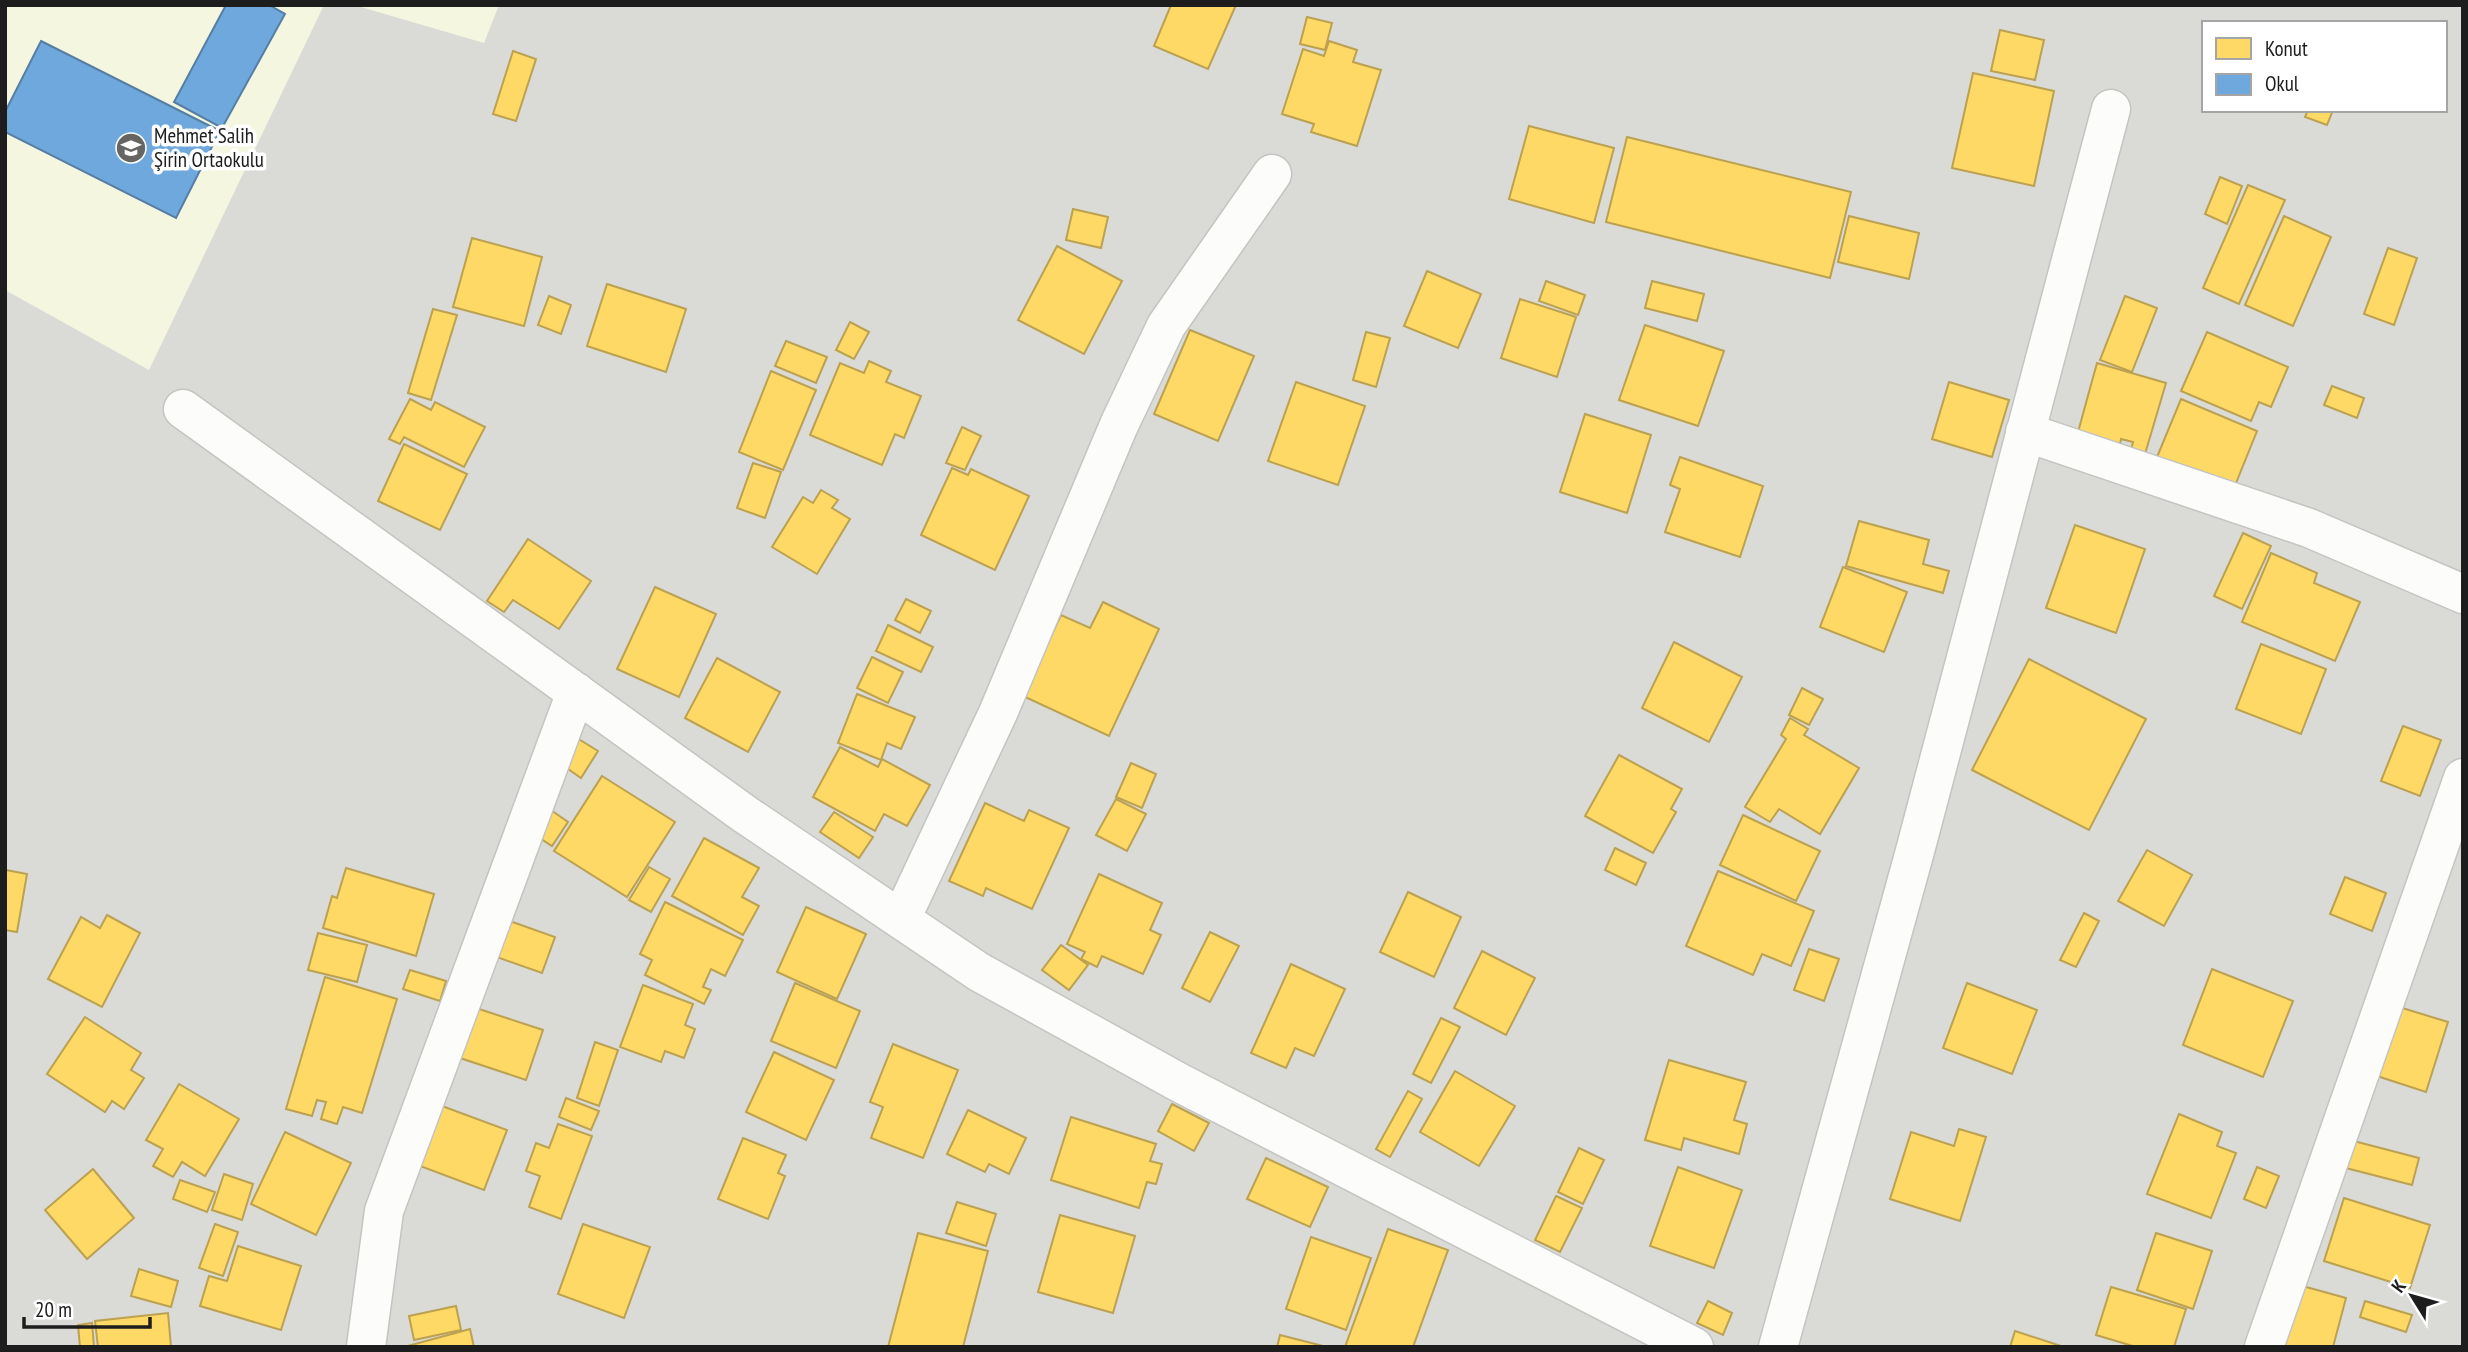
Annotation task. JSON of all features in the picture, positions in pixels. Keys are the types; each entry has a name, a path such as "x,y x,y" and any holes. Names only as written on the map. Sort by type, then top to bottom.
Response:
{"street":[{"path":"1778,1347 1915,851 2111,109"},
{"path":"901,919 998,713 1119,425 1166,326 1272,174"},
{"path":"183,409 746,814 979,972 1180,1083 1694,1347"},
{"path":"2025,432 2309,528 2463,594"},
{"path":"366,1347 384,1211 576,692"},
{"path":"2264,1347 2463,778"}],"shaded area":[{"path":"5,5 2463,5 2463,1347 5,1347"},
{"name":"Mehmet Salih Şirin Ortaokulu","path":"5,5 324,5 149,370 5,290"},
{"path":"354,5 499,5 484,43"}],"building: Konut":[{"path":"1171,5 1236,5 1208,69 1154,46"},
{"path":"1307,17 1332,23 1325,50 1300,44"},
{"path":"2000,30 2044,40 2035,80 1991,71"},
{"path":"1329,41 1357,50 1353,62 1381,70 1357,146 1311,132 1314,124 1282,114 1303,49 1324,56"},
{"path":"513,51 536,59 516,121 493,114"},
{"path":"1973,73 2054,91 2034,186 1952,168"},
{"path":"2307,112 2332,112 2327,125 2305,117"},
{"path":"1529,126 1614,148 1594,223 1509,199"},
{"path":"1627,137 1851,192 1830,278 1606,222"},
{"path":"2220,177 2242,186 2227,224 2205,214"},
{"path":"2248,185 2285,200 2239,304 2203,288"},
{"path":"1073,209 1108,217 1101,248 1066,240"},
{"path":"1849,216 1919,233 1909,279 1838,262"},
{"path":"2284,216 2331,237 2293,326 2245,305"},
{"path":"472,238 542,257 524,326 453,307"},
{"path":"1057,246 1122,281 1084,354 1018,320"},
{"path":"2388,248 2417,258 2394,325 2364,314"},
{"path":"1427,271 1481,294 1458,348 1404,326"},
{"path":"1546,281 1585,295 1578,315 1539,301"},
{"path":"1652,281 1704,294 1697,321 1645,308"},
{"path":"607,284 686,309 666,372 587,346"},
{"path":"549,296 571,305 561,334 538,325"},
{"path":"2125,296 2157,308 2132,372 2100,360"},
{"path":"1520,299 1576,317 1557,377 1501,358"},
{"path":"433,309 457,315 431,400 408,393"},
{"path":"850,322 869,332 854,359 836,350"},
{"path":"1645,325 1724,351 1698,426 1619,400"},
{"path":"1190,330 1254,356 1218,441 1154,414"},
{"path":"1366,332 1390,338 1376,387 1353,380"},
{"path":"2207,332 2288,367 2271,407 2259,402 2251,421 2181,391"},
{"path":"786,341 827,357 816,383 775,366"},
{"path":"869,361 891,371 886,382 921,396 904,438 895,434 882,465 810,435 840,363 864,373"},
{"path":"2097,363 2166,383 2145,454 2131,450 2133,442 2121,439 2120,444 2078,432"},
{"path":"771,371 816,390 783,470 739,452"},
{"path":"1296,382 1365,406 1338,485 1268,461"},
{"path":"1949,382 2009,400 1992,457 1932,439"},
{"path":"2332,386 2364,398 2357,418 2324,405"},
{"path":"410,399 431,410 435,402 485,427 464,467 404,437 400,444 389,439"},
{"path":"2181,399 2257,431 2234,488 2157,457"},
{"path":"1585,414 1651,435 1627,513 1560,492"},
{"path":"962,427 981,436 965,470 946,463"},
{"path":"404,444 467,474 440,530 378,501"},
{"path":"1680,457 1763,486 1740,557 1665,532 1680,489 1670,485"},
{"path":"753,463 781,472 765,518 737,508"},
{"path":"952,468 968,475 971,469 1029,496 995,570 921,535"},
{"path":"821,490 838,500 832,508 850,519 817,574 772,547 803,497 813,503"},
{"path":"1859,521 1929,540 1923,564 1949,571 1943,593 1846,566"},
{"path":"2075,525 2145,549 2116,633 2046,608"},
{"path":"2243,533 2271,546 2242,609 2214,596"},
{"path":"528,539 591,581 559,629 513,600 504,612 487,601"},
{"path":"2271,553 2317,573 2314,583 2360,602 2335,661 2242,622"},
{"path":"1843,567 1907,592 1884,652 1820,627"},
{"path":"655,587 716,614 679,697 617,669"},
{"path":"906,599 931,611 920,633 895,620"},
{"path":"1103,602 1159,629 1109,736 1023,696 1061,615 1090,628"},
{"path":"888,625 933,647 921,672 876,651"},
{"path":"1674,642 1742,677 1709,742 1642,708"},
{"path":"2261,644 2326,669 2301,734 2236,709"},
{"path":"872,657 903,672 888,703 857,688"},
{"path":"717,658 780,692 748,752 685,718"},
{"path":"2029,659 2146,719 2089,830 1972,770"},
{"path":"1802,688 1823,699 1809,725 1789,715"},
{"path":"857,694 915,717 901,749 887,743 881,760 838,743"},
{"path":"1790,718 1808,729 1804,735 1859,768 1820,834 1779,809 1770,822 1745,807 1786,739 1781,735"},
{"path":"2403,726 2441,740 2420,796 2381,781"},
{"path":"577,738 598,751 581,778 561,764"},
{"path":"840,747 878,767 882,759 930,785 907,826 884,814 875,831 813,797"},
{"path":"1619,755 1682,789 1671,809 1676,812 1653,853 1585,816"},
{"path":"1131,763 1156,774 1142,808 1116,797"},
{"path":"602,776 675,822 627,897 554,851"},
{"path":"1116,799 1146,814 1127,851 1096,835"},
{"path":"985,803 1024,821 1029,810 1069,828 1032,909 986,888 983,896 949,881"},
{"path":"548,808 568,822 552,846 532,833"},
{"path":"834,812 873,837 859,858 820,832"},
{"path":"1743,815 1820,851 1796,901 1720,865"},
{"path":"704,838 759,868 742,897 759,906 743,935 672,896"},
{"path":"1615,848 1646,863 1636,885 1605,870"},
{"path":"2147,850 2192,875 2164,926 2118,901"},
{"path":"649,867 670,879 651,912 629,900"},
{"path":"346,868 434,894 416,956 323,928 332,896 337,898"},
{"path":"6,870 27,874 17,932 5,930"},
{"path":"1718,871 1814,911 1791,966 1762,954 1753,975 1686,946"},
{"path":"1099,874 1162,903 1150,930 1161,935 1143,974 1102,956 1097,967 1081,959 1085,952 1067,944"},
{"path":"2345,877 2386,893 2372,931 2330,914"},
{"path":"1408,892 1461,917 1434,977 1380,952"},
{"path":"665,902 743,940 725,976 711,969 703,987 711,990 704,1004 645,975 652,960 640,954"},
{"path":"806,907 866,934 837,999 777,972"},
{"path":"2084,913 2099,921 2076,967 2060,960"},
{"path":"107,915 140,933 102,1007 48,979 81,917 100,928"},
{"path":"504,919 555,937 542,973 491,955"},
{"path":"1210,932 1239,946 1210,1002 1182,988"},
{"path":"318,933 367,945 357,982 308,970"},
{"path":"1061,945 1088,965 1069,990 1042,970"},
{"path":"1809,949 1839,959 1824,1001 1794,990"},
{"path":"1482,951 1535,978 1506,1035 1454,1008"},
{"path":"1291,964 1345,989 1314,1056 1295,1048 1286,1068 1251,1053"},
{"path":"2212,969 2293,1001 2263,1077 2183,1045"},
{"path":"410,970 446,981 440,1001 403,989"},
{"path":"325,977 397,999 362,1113 343,1107 337,1124 321,1119 326,1102 317,1100 312,1116 286,1109"},
{"path":"795,983 860,1011 836,1068 771,1041"},
{"path":"1967,983 2037,1010 2012,1074 1943,1048"},
{"path":"643,985 693,1004 685,1025 695,1029 684,1058 665,1051 661,1062 620,1047"},
{"path":"473,1007 543,1030 526,1080 457,1057"},
{"path":"2399,1007 2448,1022 2426,1092 2377,1076"},
{"path":"85,1017 141,1053 131,1070 144,1078 124,1109 112,1101 105,1112 47,1074"},
{"path":"1441,1018 1460,1027 1431,1083 1413,1074"},
{"path":"595,1042 618,1050 599,1106 577,1098"},
{"path":"893,1044 958,1070 923,1158 871,1138 883,1107 870,1102"},
{"path":"774,1052 834,1080 806,1140 746,1112"},
{"path":"1669,1060 1746,1082 1734,1120 1747,1124 1739,1154 1684,1138 1681,1150 1645,1140"},
{"path":"1455,1071 1515,1106 1479,1166 1420,1132"},
{"path":"179,1084 239,1119 205,1176 182,1162 173,1177 153,1166 163,1149 146,1140"},
{"path":"1408,1091 1422,1099 1390,1157 1376,1149"},
{"path":"566,1098 599,1111 591,1130 559,1117"},
{"path":"1172,1104 1209,1123 1194,1151 1158,1131"},
{"path":"442,1106 507,1130 484,1190 420,1166"},
{"path":"968,1110 1026,1138 1009,1174 989,1164 985,1172 947,1154"},
{"path":"2179,1114 2222,1132 2217,1146 2236,1153 2211,1218 2147,1194"},
{"path":"1071,1117 1156,1144 1150,1161 1162,1164 1156,1184 1147,1182 1139,1208 1051,1180"},
{"path":"558,1124 592,1136 561,1219 529,1207 540,1176 526,1171 536,1143 549,1148"},
{"path":"1959,1129 1986,1137 1960,1221 1890,1199 1911,1132 1954,1146"},
{"path":"285,1132 351,1163 316,1235 251,1204"},
{"path":"743,1138 786,1155 778,1173 785,1176 768,1219 718,1199"},
{"path":"2346,1139 2419,1158 2412,1185 2338,1166"},
{"path":"1579,1148 1604,1160 1583,1204 1558,1192"},
{"path":"1266,1158 1328,1187 1310,1227 1247,1199"},
{"path":"1678,1167 1742,1190 1714,1268 1650,1246"},
{"path":"2257,1167 2279,1176 2266,1208 2244,1199"},
{"path":"93,1169 134,1218 87,1259 45,1210"},
{"path":"224,1174 253,1184 242,1220 212,1210"},
{"path":"180,1180 215,1192 207,1212 173,1199"},
{"path":"1556,1196 1582,1208 1560,1252 1535,1240"},
{"path":"2344,1198 2430,1225 2410,1288 2324,1261"},
{"path":"957,1202 996,1214 986,1246 946,1233"},
{"path":"1060,1215 1135,1236 1113,1313 1038,1292"},
{"path":"215,1224 238,1232 223,1276 199,1268"},
{"path":"583,1224 650,1247 624,1318 558,1294"},
{"path":"1388,1229 1448,1250 1413,1347 1345,1347"},
{"path":"918,1233 988,1251 963,1347 888,1347"},
{"path":"2156,1233 2212,1251 2193,1309 2137,1290"},
{"path":"1311,1237 1371,1258 1346,1330 1286,1309"},
{"path":"238,1246 301,1266 281,1330 200,1306 209,1276 227,1281"},
{"path":"139,1269 178,1281 171,1307 131,1296"},
{"path":"2288,1282 2346,1298 2333,1347 2271,1347"},
{"path":"2111,1287 2186,1309 2174,1347 2136,1347 2096,1335"},
{"path":"1708,1301 1732,1313 1723,1335 1697,1323"},
{"path":"2365,1301 2412,1315 2406,1332 2360,1317"},
{"path":"456,1306 461,1330 414,1340 409,1316"},
{"path":"168,1313 171,1347 98,1347 95,1321"},
{"path":"92,1323 94,1347 80,1347 78,1325"},
{"path":"470,1329 474,1347 404,1347"},
{"path":"2015,1331 2064,1347 2010,1347"},
{"path":"1280,1335 1327,1347 1277,1347"}],"building: Okul":[{"path":"226,5 269,5 285,14 222,128 174,102"},
{"path":"41,41 220,131 176,218 5,132 5,112"}],"place":[{"name":"Mehmet Salih Şirin Ortaokulu","path":"131,148"}]}
